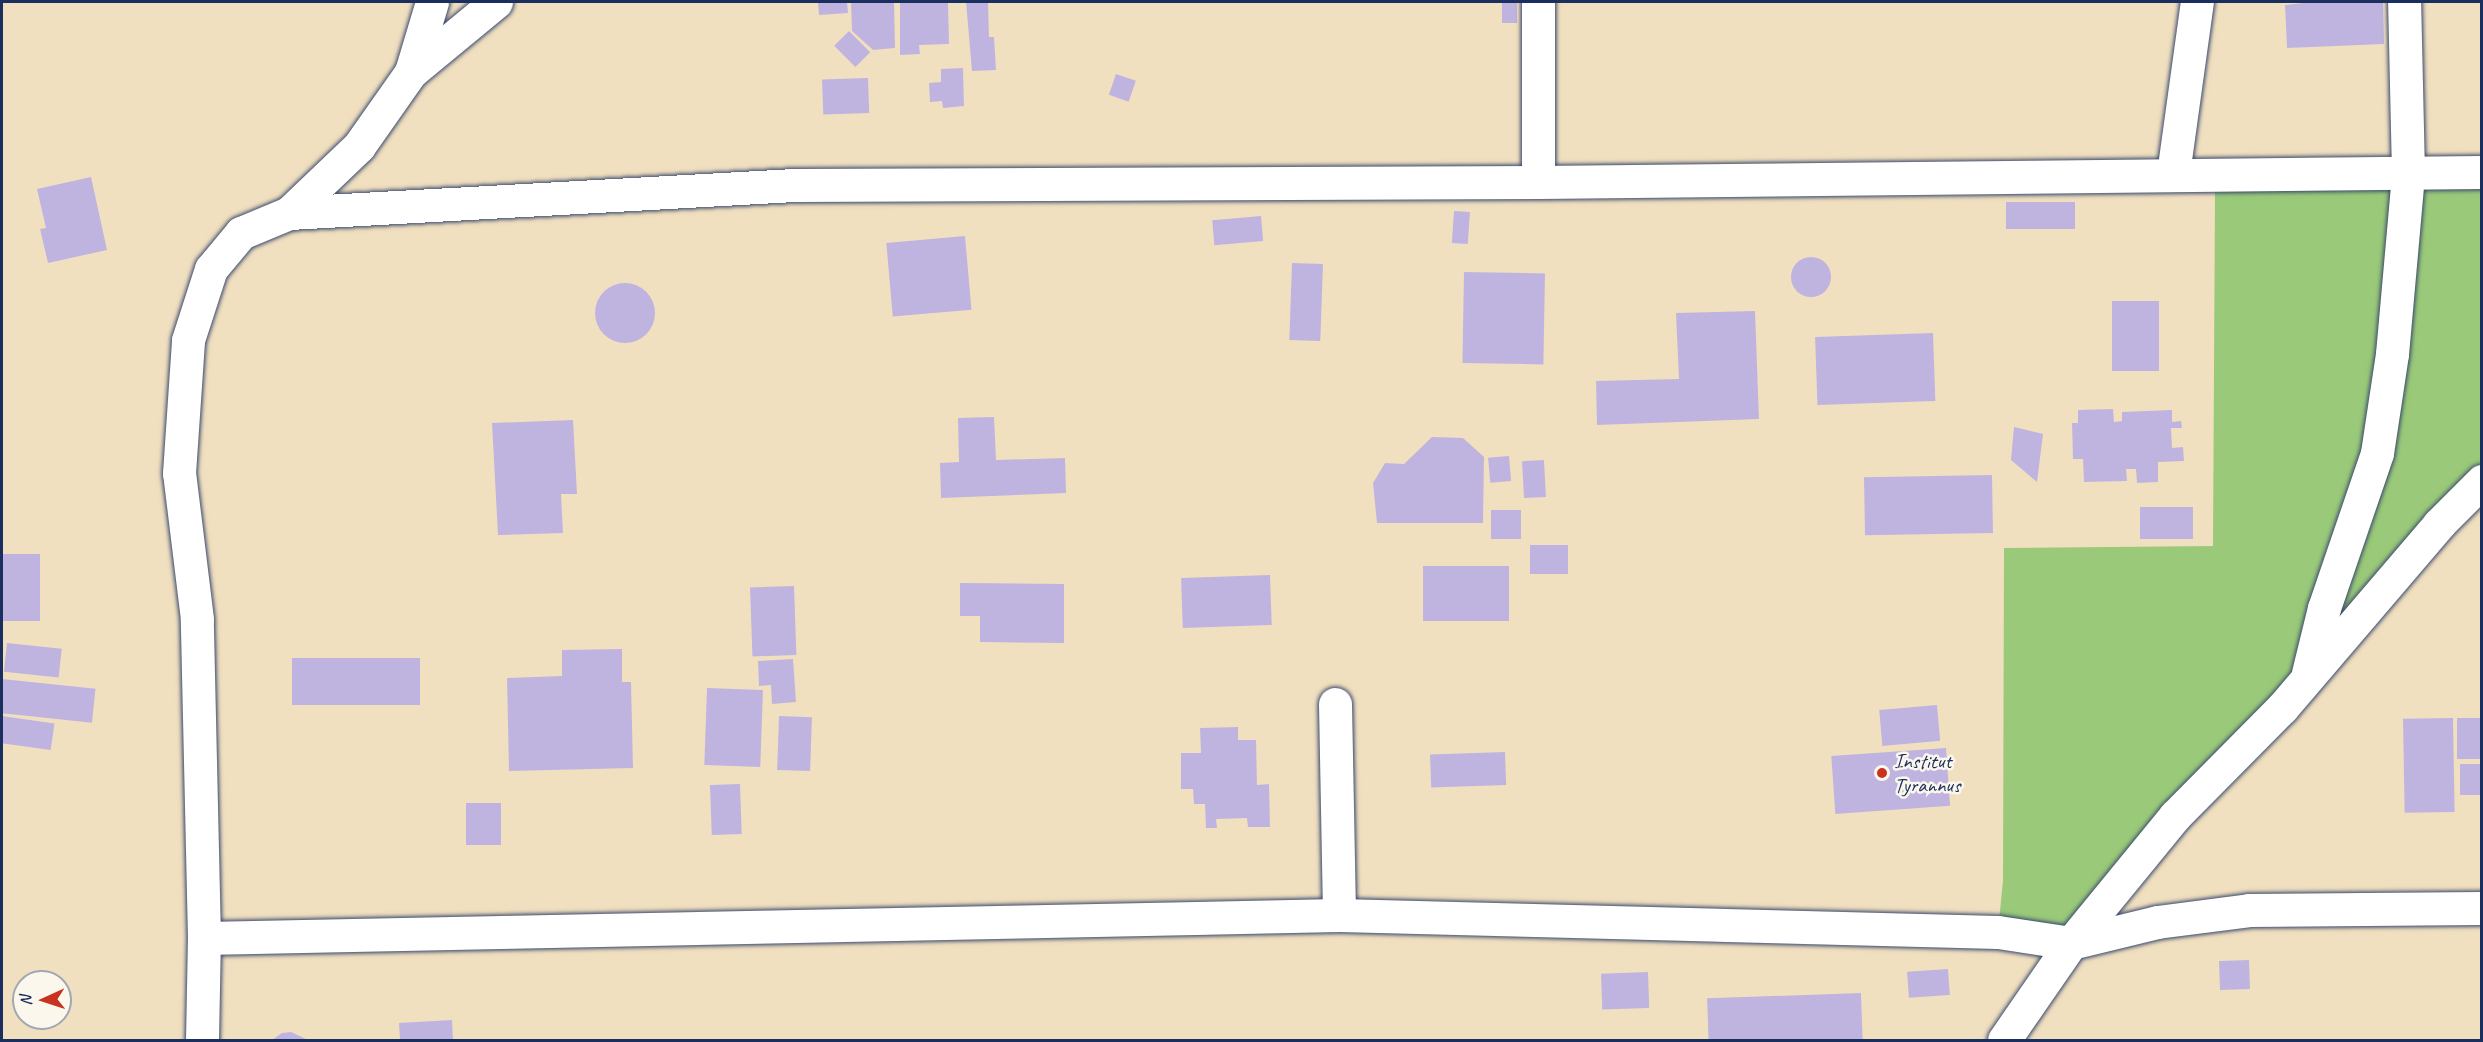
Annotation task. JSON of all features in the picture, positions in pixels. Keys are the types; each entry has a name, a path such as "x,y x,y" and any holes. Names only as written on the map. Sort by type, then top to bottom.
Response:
{"street":[{"path":"411,72 432,2"},
{"path":"202,1041 204,938 197,620 179,473 188,340 211,269 242,233 288,213 359,146 411,72 496,2"},
{"path":"1538,2 1538,182"},
{"path":"2173,174 2197,2"},
{"path":"2306,681 2324,608 2377,453 2392,354 2408,173 2404,2"},
{"path":"288,213 795,185 1538,182 2481,172"},
{"path":"2004,1041 2071,943 2175,816 2306,681 2439,524 2481,481"},
{"path":"1335,704 1339,915"},
{"path":"204,938 1339,915 1998,932 2071,943 2157,922 2249,910 2481,908"}],"green space":[{"path":"2481,172 2481,481 2071,943 1998,932 2003,880 2004,548 2213,546 2215,191 2212,173"}],"building":[{"path":"818,2 847,2 848,13 819,15"},
{"path":"851,2 894,2 895,48 873,50 852,31"},
{"path":"900,2 948,2 949,44 919,45 920,54 900,55"},
{"path":"966,2 988,2 989,37 994,37 996,70 972,71"},
{"path":"1502,2 1517,2 1517,23 1502,23"},
{"path":"2312,2 2383,2 2384,44 2287,48 2285,5"},
{"path":"849,31 870,52 855,67 834,46"},
{"path":"963,68 964,106 943,108 942,101 930,102 929,83 941,82 941,69"},
{"path":"1116,74 1136,81 1129,102 1109,95"},
{"path":"868,78 869,113 823,115 822,80"},
{"path":"91,177 107,250 48,263 40,229 46,228 37,189"},
{"path":"2006,202 2075,202 2075,229 2006,229"},
{"path":"1454,211 1470,212 1468,244 1452,243"},
{"path":"1261,216 1263,241 1214,245 1212,220"},
{"path":"965,236 971,310 893,317 886,243"},
{"path":"1811,257 1825,263 1831,277 1825,291 1811,297 1797,291 1791,277 1797,263"},
{"path":"1292,263 1323,264 1320,341 1289,340"},
{"path":"1464,272 1545,273 1543,364 1462,363"},
{"path":"625,283 646,292 655,313 646,334 625,343 604,334 595,313 604,292"},
{"path":"2112,301 2159,301 2159,371 2112,371"},
{"path":"1755,311 1759,419 1597,425 1596,381 1679,379 1676,313"},
{"path":"1933,333 1935,401 1817,405 1815,337"},
{"path":"2113,409 2114,422 2122,421 2122,412 2172,410 2172,422 2181,421 2182,428 2171,428 2172,448 2183,447 2184,461 2158,462 2158,482 2137,483 2136,469 2126,469 2127,481 2084,482 2083,459 2073,459 2072,423 2078,423 2078,410"},
{"path":"994,417 996,460 1065,458 1066,493 941,498 940,463 959,462 958,418"},
{"path":"573,420 577,494 561,494 563,533 498,535 492,423"},
{"path":"2014,427 2043,434 2037,482 2011,460"},
{"path":"1432,437 1463,438 1484,457 1483,523 1377,523 1373,483 1385,463 1404,464"},
{"path":"1509,456 1511,481 1490,483 1488,458"},
{"path":"1544,460 1546,497 1524,498 1522,461"},
{"path":"1992,475 1993,533 1865,535 1864,477"},
{"path":"2140,507 2193,507 2193,539 2140,539"},
{"path":"1491,510 1521,510 1521,539 1491,539"},
{"path":"1530,545 1568,545 1568,574 1530,574"},
{"path":"2,554 40,554 40,621 2,621"},
{"path":"1423,566 1509,566 1509,621 1423,621"},
{"path":"1270,575 1272,625 1183,628 1181,578"},
{"path":"960,583 1064,584 1064,643 980,642 980,616 960,616"},
{"path":"794,586 796,655 752,656 750,588"},
{"path":"7,643 62,649 59,678 4,672"},
{"path":"622,649 622,682 631,682 633,768 509,771 507,678 562,676 562,650"},
{"path":"292,658 420,658 420,705 292,705"},
{"path":"793,659 796,702 772,704 771,685 759,686 758,661"},
{"path":"2,679 95,689 92,723 2,713"},
{"path":"707,688 763,690 760,767 704,765"},
{"path":"1937,705 1940,741 1882,746 1879,710"},
{"path":"2,716 54,723 51,750 2,743"},
{"path":"779,716 812,717 810,771 777,770"},
{"path":"2453,718 2455,812 2405,813 2403,719"},
{"path":"2457,718 2482,718 2482,759 2457,759"},
{"path":"1238,727 1238,740 1256,740 1257,785 1269,784 1270,827 1248,827 1247,818 1216,819 1217,828 1206,828 1205,804 1194,804 1193,789 1181,789 1181,753 1201,753 1200,728"},
{"path":"1946,748 1950,806 1835,814 1831,756"},
{"path":"1505,752 1506,785 1431,788 1430,755"},
{"path":"2460,764 2482,764 2482,795 2460,795"},
{"path":"740,784 742,834 712,835 710,785"},
{"path":"466,803 501,803 501,845 466,845"},
{"path":"2249,960 2250,989 2220,990 2219,961"},
{"path":"1948,969 1950,995 1909,998 1907,972"},
{"path":"1648,972 1649,1008 1602,1010 1601,974"},
{"path":"1861,993 1863,1040 1709,1040 1707,998"},
{"path":"452,1020 453,1040 400,1040 399,1023"},
{"path":"291,1032 308,1040 272,1040 282,1033"}],"place":[{"name":"Institut Tyrannus","path":"1882,773"}]}
